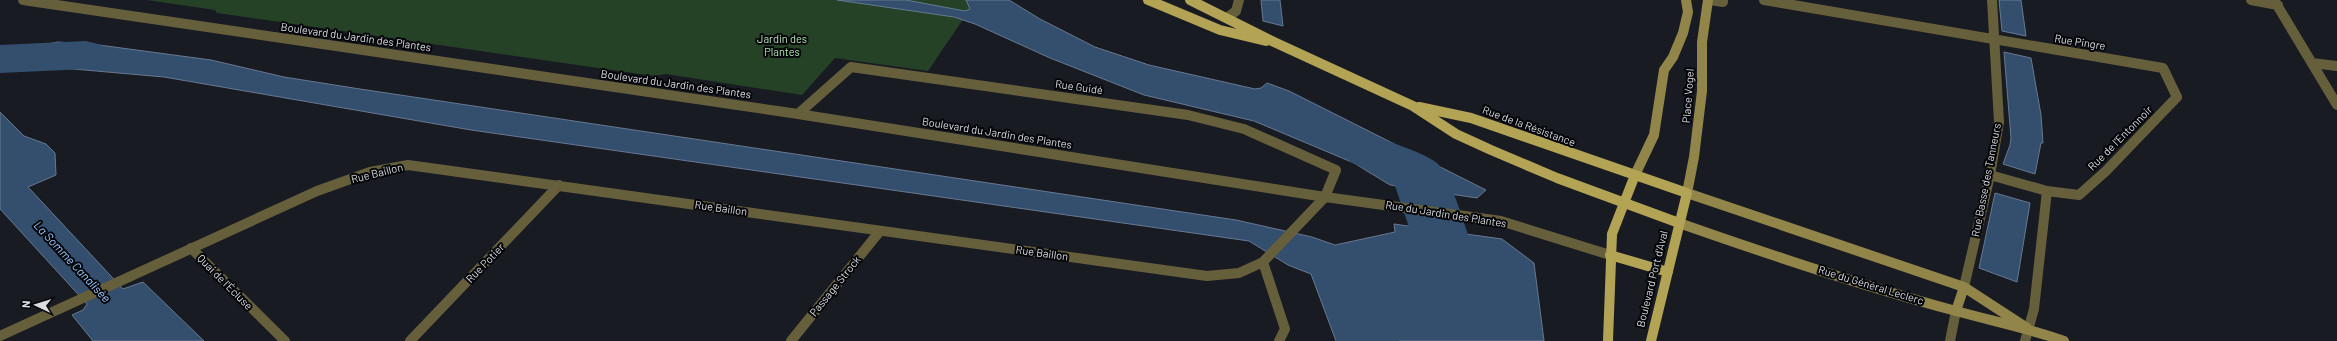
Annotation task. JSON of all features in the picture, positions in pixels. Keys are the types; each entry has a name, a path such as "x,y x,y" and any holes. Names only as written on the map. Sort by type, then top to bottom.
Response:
{"main road":[{"name":"Rue de la Résistance","path":"1148,0 1214,29 1247,38 1274,42"},
{"name":"Rue de la Résistance","path":"1190,0 1274,42 1413,106 1456,134 1491,150 1557,178 1679,223"},
{"name":"Place Vogel","path":"1634,176 1654,135 1664,70 1673,57 1683,33 1688,12 1686,0"},
{"name":"Place Vogel","path":"1687,193 1694,157 1702,91 1702,42 1709,0"},
{"name":"Rue de la Résistance","path":"1413,106 1471,118 1634,176 1687,193"},
{"path":"1608,341 1610,255 1612,234 1634,176"},
{"path":"1687,193 1964,287 2027,328"},
{"name":"Boulevard Port d'Aval","path":"1651,341 1687,193"},
{"name":"Rue du Général Leclerc","path":"1679,223 1741,245 1956,311 2027,328 2064,341"},
{"path":"1610,255 1668,272"},
{"path":"1956,311 1964,287"}],"street":[{"name":"Boulevard du Jardin des Plantes","path":"23,0 798,114 1326,197"},
{"path":"1227,18 1235,14 1240,6 1239,0"},
{"path":"1709,0 1723,2 1723,0"},
{"name":"Rue Pingre","path":"1764,0 2162,68"},
{"name":"Rue Basse des Tanneurs","path":"1964,287 1990,175 1999,122 1992,0"},
{"path":"2251,0 2276,3 2337,105"},
{"path":"2312,63 2337,66"},
{"name":"Rue Guidé","path":"798,114 851,67 1188,115 1244,129 1336,170 1326,197"},
{"name":"Rue de l'Entonnoir","path":"2047,191 2079,195 2106,171 2177,97 2162,68"},
{"name":"Rue Baillon","path":"191,248 317,191 370,172 408,165 1208,276 1239,273 1263,262"},
{"path":"1990,175 2047,191 2034,309 2027,328 2025,341"},
{"name":"Rue Potier","path":"410,341 559,185"},
{"path":"1279,341 1285,329 1263,262 1296,226 1326,197"},
{"name":"Rue du Jardin des Plantes","path":"1326,197 1372,202 1501,221 1610,255"},
{"name":"Passage Strock","path":"791,341 880,231"},
{"name":"Quai de l'Écluse","path":"0,336 191,248 285,341"},
{"path":"1950,341 1956,311"}],"green space":[{"name":"Jardin des Plantes","path":"147,0 966,0 970,9 928,71 835,58 802,95 666,74 654,76 217,13 215,10"}],"water":[{"path":"837,0 906,0 965,11 970,9 966,0 1009,0 1040,19 1095,47 1149,65 1255,89 1261,88 1267,83 1289,91 1486,190 1477,198 1390,185 1354,163 1254,121 1144,95 1050,58 975,24 954,17"},
{"path":"1261,0 1280,0 1283,26 1263,21"},
{"path":"1999,0 2021,0 2026,36 2002,31"},
{"path":"58,42 99,45 211,60 284,77 360,89 1236,220 1312,237 1335,245 1395,232 1394,224 1502,239 1534,263 1544,341 1336,341 1311,274 1288,265 1249,241 471,130 164,77 62,68 68,65 0,69 0,63 13,58 0,57 0,51 17,50"},
{"path":"2004,52 2031,58 2041,115 2043,143 2041,143 2035,174 2003,164 2011,138"},
{"name":"La Somme Canalisée","path":"0,112 24,136 46,144 55,153 56,175 28,187 123,289 143,282 204,341 93,341 72,315 83,310 87,304 0,209"},
{"path":"1995,193 2030,203 2017,282 1979,268"}],"waterway":[{"path":"0,59 86,55"},
{"path":"1366,341 1441,237 1418,174 1367,150"}]}
